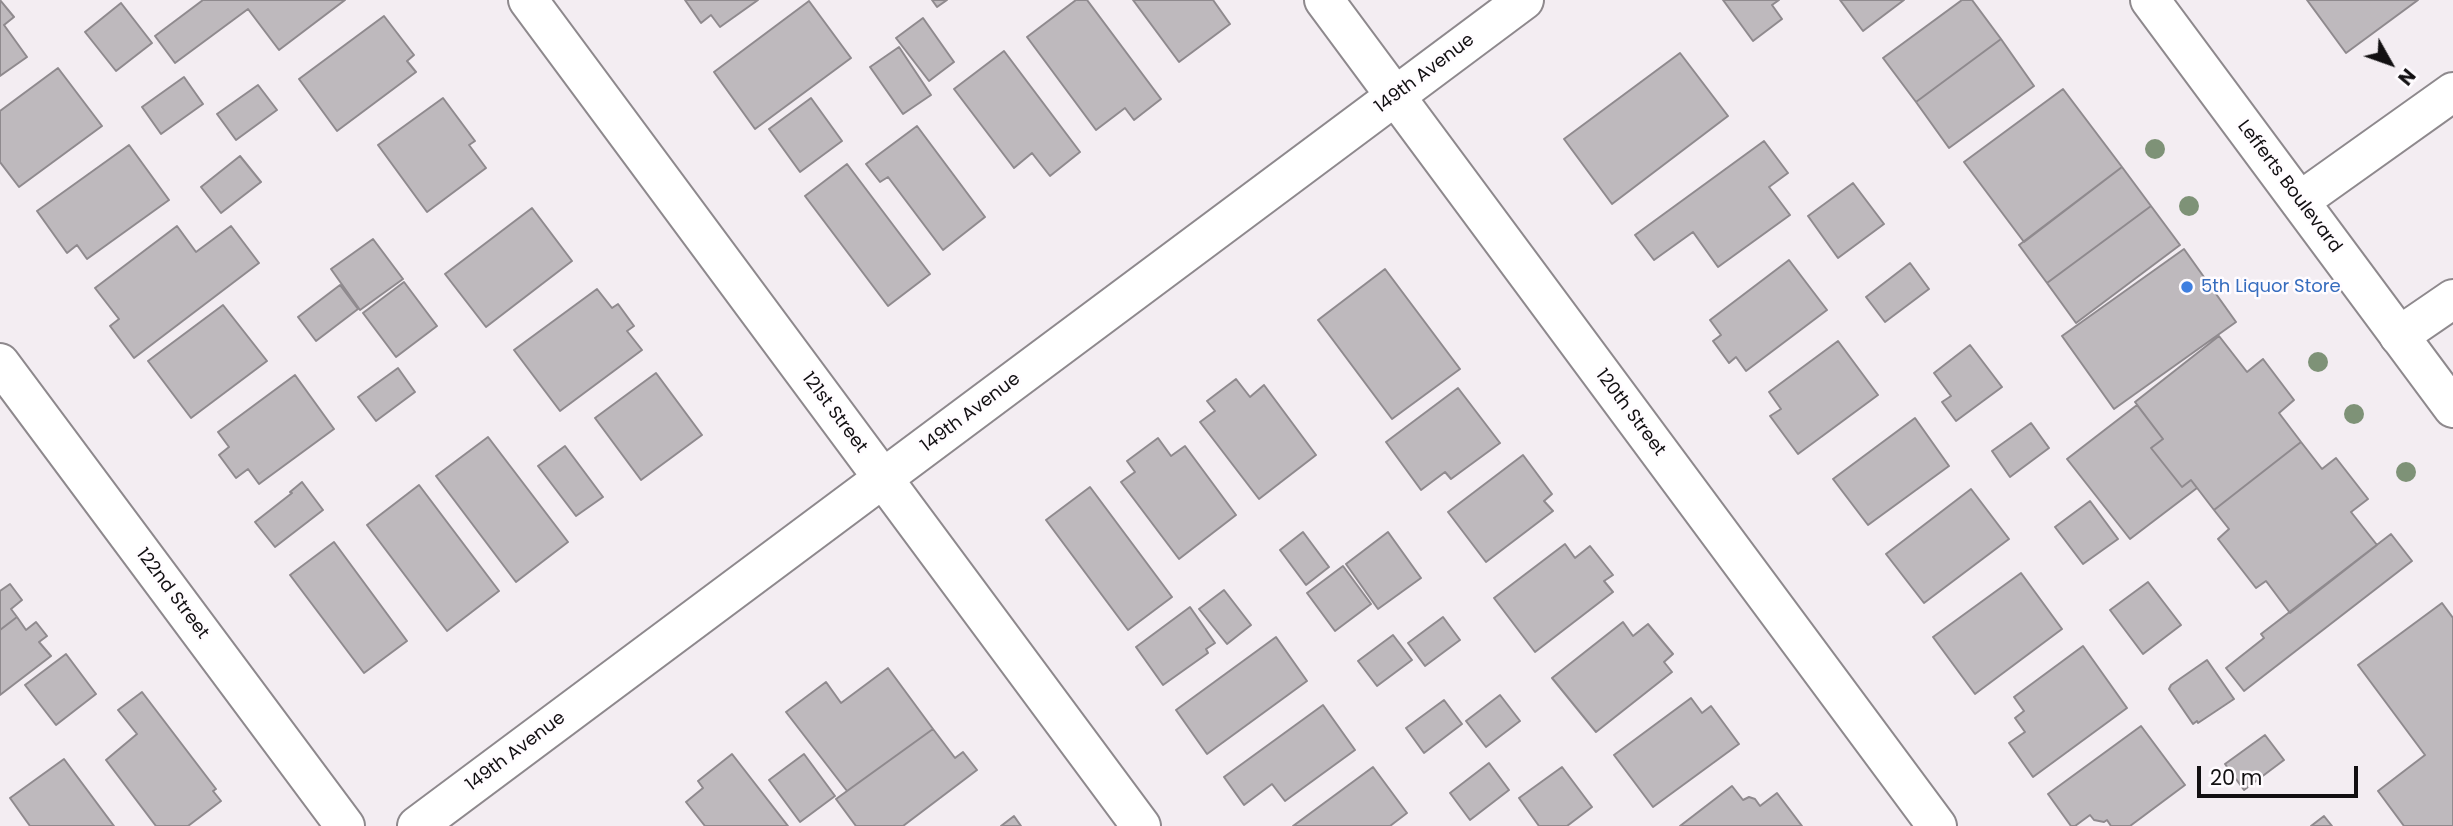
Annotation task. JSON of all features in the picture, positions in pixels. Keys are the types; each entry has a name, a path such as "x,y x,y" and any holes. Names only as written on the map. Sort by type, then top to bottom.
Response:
{"street":[{"name":"121st Street","path":"528,0 1141,826"},
{"name":"120th Street","path":"1324,0 1937,826"},
{"name":"149th Avenue","path":"417,826 1524,0"},
{"name":"Lefferts Boulevard","path":"2150,0 2453,408"},
{"path":"2300,201 2453,92"},
{"path":"2399,336 2453,299"},
{"name":"122nd Street","path":"0,363 345,826"}],"building":[{"path":"0,0 14,17 4,25 27,57 0,76"},
{"path":"203,0 345,0 279,50 248,9 175,63 155,36"},
{"path":"685,0 758,0 720,27 711,15 701,23"},
{"path":"932,0 947,0 937,7"},
{"path":"1076,0 1087,0 1161,99 1134,120 1125,108 1096,130 1027,37"},
{"path":"1133,0 1213,0 1230,24 1179,62"},
{"path":"1723,0 1779,0 1772,5 1782,19 1753,41"},
{"path":"1840,0 1904,0 1863,31"},
{"path":"1962,0 1972,0 2001,39 1916,102 1883,58"},
{"path":"2307,0 2418,0 2346,53"},
{"path":"809,1 851,58 755,129 714,72"},
{"path":"121,3 152,43 116,71 85,32"},
{"path":"384,16 414,55 407,61 416,72 337,131 299,79"},
{"path":"923,18 954,62 929,81 896,38"},
{"path":"2001,39 2034,86 1949,148 1916,102"},
{"path":"899,47 931,95 903,114 870,67"},
{"path":"1004,51 1080,152 1050,176 1032,153 1014,168 954,89"},
{"path":"1680,53 1728,116 1612,204 1564,139"},
{"path":"58,68 102,126 19,187 0,162 0,111"},
{"path":"184,77 203,104 161,134 142,107"},
{"path":"258,85 277,110 236,140 217,114"},
{"path":"2063,89 2122,167 2024,242 1964,162"},
{"path":"443,98 475,141 469,145 486,168 427,212 378,145"},
{"path":"811,98 842,141 800,172 769,129"},
{"path":"917,126 985,217 943,250 888,177 880,182 866,164"},
{"path":"1764,141 1788,173 1769,187 1790,215 1718,267 1693,232 1654,260 1635,235"},
{"path":"129,145 169,200 87,259 77,245 67,253 37,211"},
{"path":"240,156 261,182 221,213 201,187"},
{"path":"847,164 930,274 888,306 805,196"},
{"path":"2122,167 2151,206 2047,283 2019,245"},
{"path":"1853,183 1884,224 1838,258 1808,216"},
{"path":"2151,206 2180,245 2076,323 2047,283"},
{"path":"532,208 572,261 486,327 445,274"},
{"path":"177,226 196,252 231,226 259,263 134,358 110,326 119,319 95,288"},
{"path":"373,239 403,279 360,310 331,269"},
{"path":"2184,249 2236,322 2114,409 2062,336"},
{"path":"1789,260 1827,310 1746,371 1736,357 1729,363 1713,341 1721,335 1710,320"},
{"path":"1910,263 1929,289 1885,322 1866,297"},
{"path":"1385,269 1460,369 1392,419 1318,320"},
{"path":"404,282 437,326 396,357 363,313"},
{"path":"340,285 358,309 316,341 298,317"},
{"path":"597,289 612,308 618,304 634,326 627,331 642,350 560,411 514,350"},
{"path":"223,305 267,361 191,418 148,361"},
{"path":"2219,336 2247,372 2263,359 2294,400 2279,413 2301,442 2214,510 2191,480 2182,487 2151,448 2163,439 2135,402"},
{"path":"1838,341 1878,395 1798,454 1770,416 1781,409 1769,392"},
{"path":"1970,345 2002,387 1956,421 1942,402 1951,396 1934,373"},
{"path":"398,368 415,392 376,421 358,397"},
{"path":"656,373 702,435 641,480 595,418"},
{"path":"295,375 334,429 259,484 248,469 236,478 219,455 229,447 218,432"},
{"path":"1236,379 1250,397 1264,385 1316,455 1259,499 1200,422 1215,411 1207,401"},
{"path":"1458,388 1500,443 1451,479 1445,472 1421,490 1386,442"},
{"path":"2137,405 2163,439 2151,448 2182,487 2191,480 2197,488 2130,539 2067,459"},
{"path":"1915,418 1949,466 1868,525 1833,479"},
{"path":"2031,423 2049,448 2010,477 1992,451"},
{"path":"488,437 568,542 516,582 436,476"},
{"path":"1158,438 1171,456 1185,446 1236,515 1179,559 1121,482 1135,472 1127,461"},
{"path":"2301,442 2322,469 2336,458 2368,499 2351,512 2377,545 2290,613 2266,581 2256,588 2218,539 2229,529 2214,510"},
{"path":"565,446 603,497 576,516 538,466"},
{"path":"1523,455 1552,494 1544,501 1553,511 1486,562 1448,512"},
{"path":"302,482 323,510 275,547 255,522"},
{"path":"419,485 499,591 447,631 367,525"},
{"path":"1090,487 1172,597 1128,630 1046,520"},
{"path":"1971,489 2009,539 1924,603 1886,554"},
{"path":"2090,501 2118,539 2083,564 2055,527"},
{"path":"1303,532 1329,567 1306,585 1280,550"},
{"path":"1388,532 1421,578 1378,609 1346,564"},
{"path":"2391,534 2412,561 2244,691 2226,668 2264,638 2261,634"},
{"path":"334,542 407,641 364,673 290,575"},
{"path":"1565,544 1575,558 1590,546 1613,575 1604,581 1613,592 1535,652 1494,598"},
{"path":"1343,566 1371,604 1335,631 1307,593"},
{"path":"2021,573 2062,629 1975,694 1933,637"},
{"path":"2148,582 2181,625 2143,654 2110,610"},
{"path":"10,584 22,600 11,609 17,617 0,630 0,591"},
{"path":"1224,590 1251,625 1227,644 1199,609"},
{"path":"2442,603 2453,618 2453,826 2404,826 2378,791 2425,755 2358,665"},
{"path":"1190,607 1215,643 1206,649 1208,653 1163,685 1136,647"},
{"path":"17,617 26,630 36,622 47,636 39,642 51,656 0,695 0,630"},
{"path":"1443,617 1460,640 1425,666 1408,643"},
{"path":"1623,622 1633,636 1648,624 1673,654 1664,662 1672,672 1596,732 1552,678"},
{"path":"1393,635 1412,660 1377,686 1358,661"},
{"path":"1276,637 1307,681 1207,754 1176,710"},
{"path":"2083,646 2127,708 2033,777 2009,743 2025,732 2015,718 2024,711 2014,697"},
{"path":"66,654 96,694 56,725 25,685"},
{"path":"2207,660 2234,699 2193,724 2169,689"},
{"path":"888,668 933,729 847,791 786,712 826,682 841,703"},
{"path":"142,692 216,789 213,791 221,801 188,826 156,826 106,760 137,734 118,710"},
{"path":"1500,695 1520,721 1486,747 1466,721"},
{"path":"1691,698 1702,713 1711,706 1739,744 1653,807 1614,755"},
{"path":"1444,700 1462,724 1424,753 1406,728"},
{"path":"1323,705 1355,750 1285,801 1272,784 1244,805 1224,777"},
{"path":"2141,726 2185,785 2130,826 2111,826 2107,820 2094,820 2090,815 2071,826 2048,794"},
{"path":"933,729 955,758 963,752 977,770 903,826 856,826 836,799"},
{"path":"2265,735 2284,760 2244,790 2225,764"},
{"path":"732,754 788,826 705,826 686,802 703,788 698,781"},
{"path":"804,754 835,796 800,822 769,780"},
{"path":"64,759 114,826 30,826 10,798"},
{"path":"1489,763 1509,790 1470,820 1450,793"},
{"path":"1373,767 1407,813 1390,826 1293,826"},
{"path":"1562,767 1592,807 1567,826 1539,826 1519,798"},
{"path":"1732,786 1743,800 1749,797 1755,799 1760,806 1777,793 1802,826 1680,826"},
{"path":"1014,816 1021,826 1001,826"},
{"path":"2324,816 2332,826 2311,826"}],"place":[{"name":"5th Liquor Store","path":"2187,287"}]}
